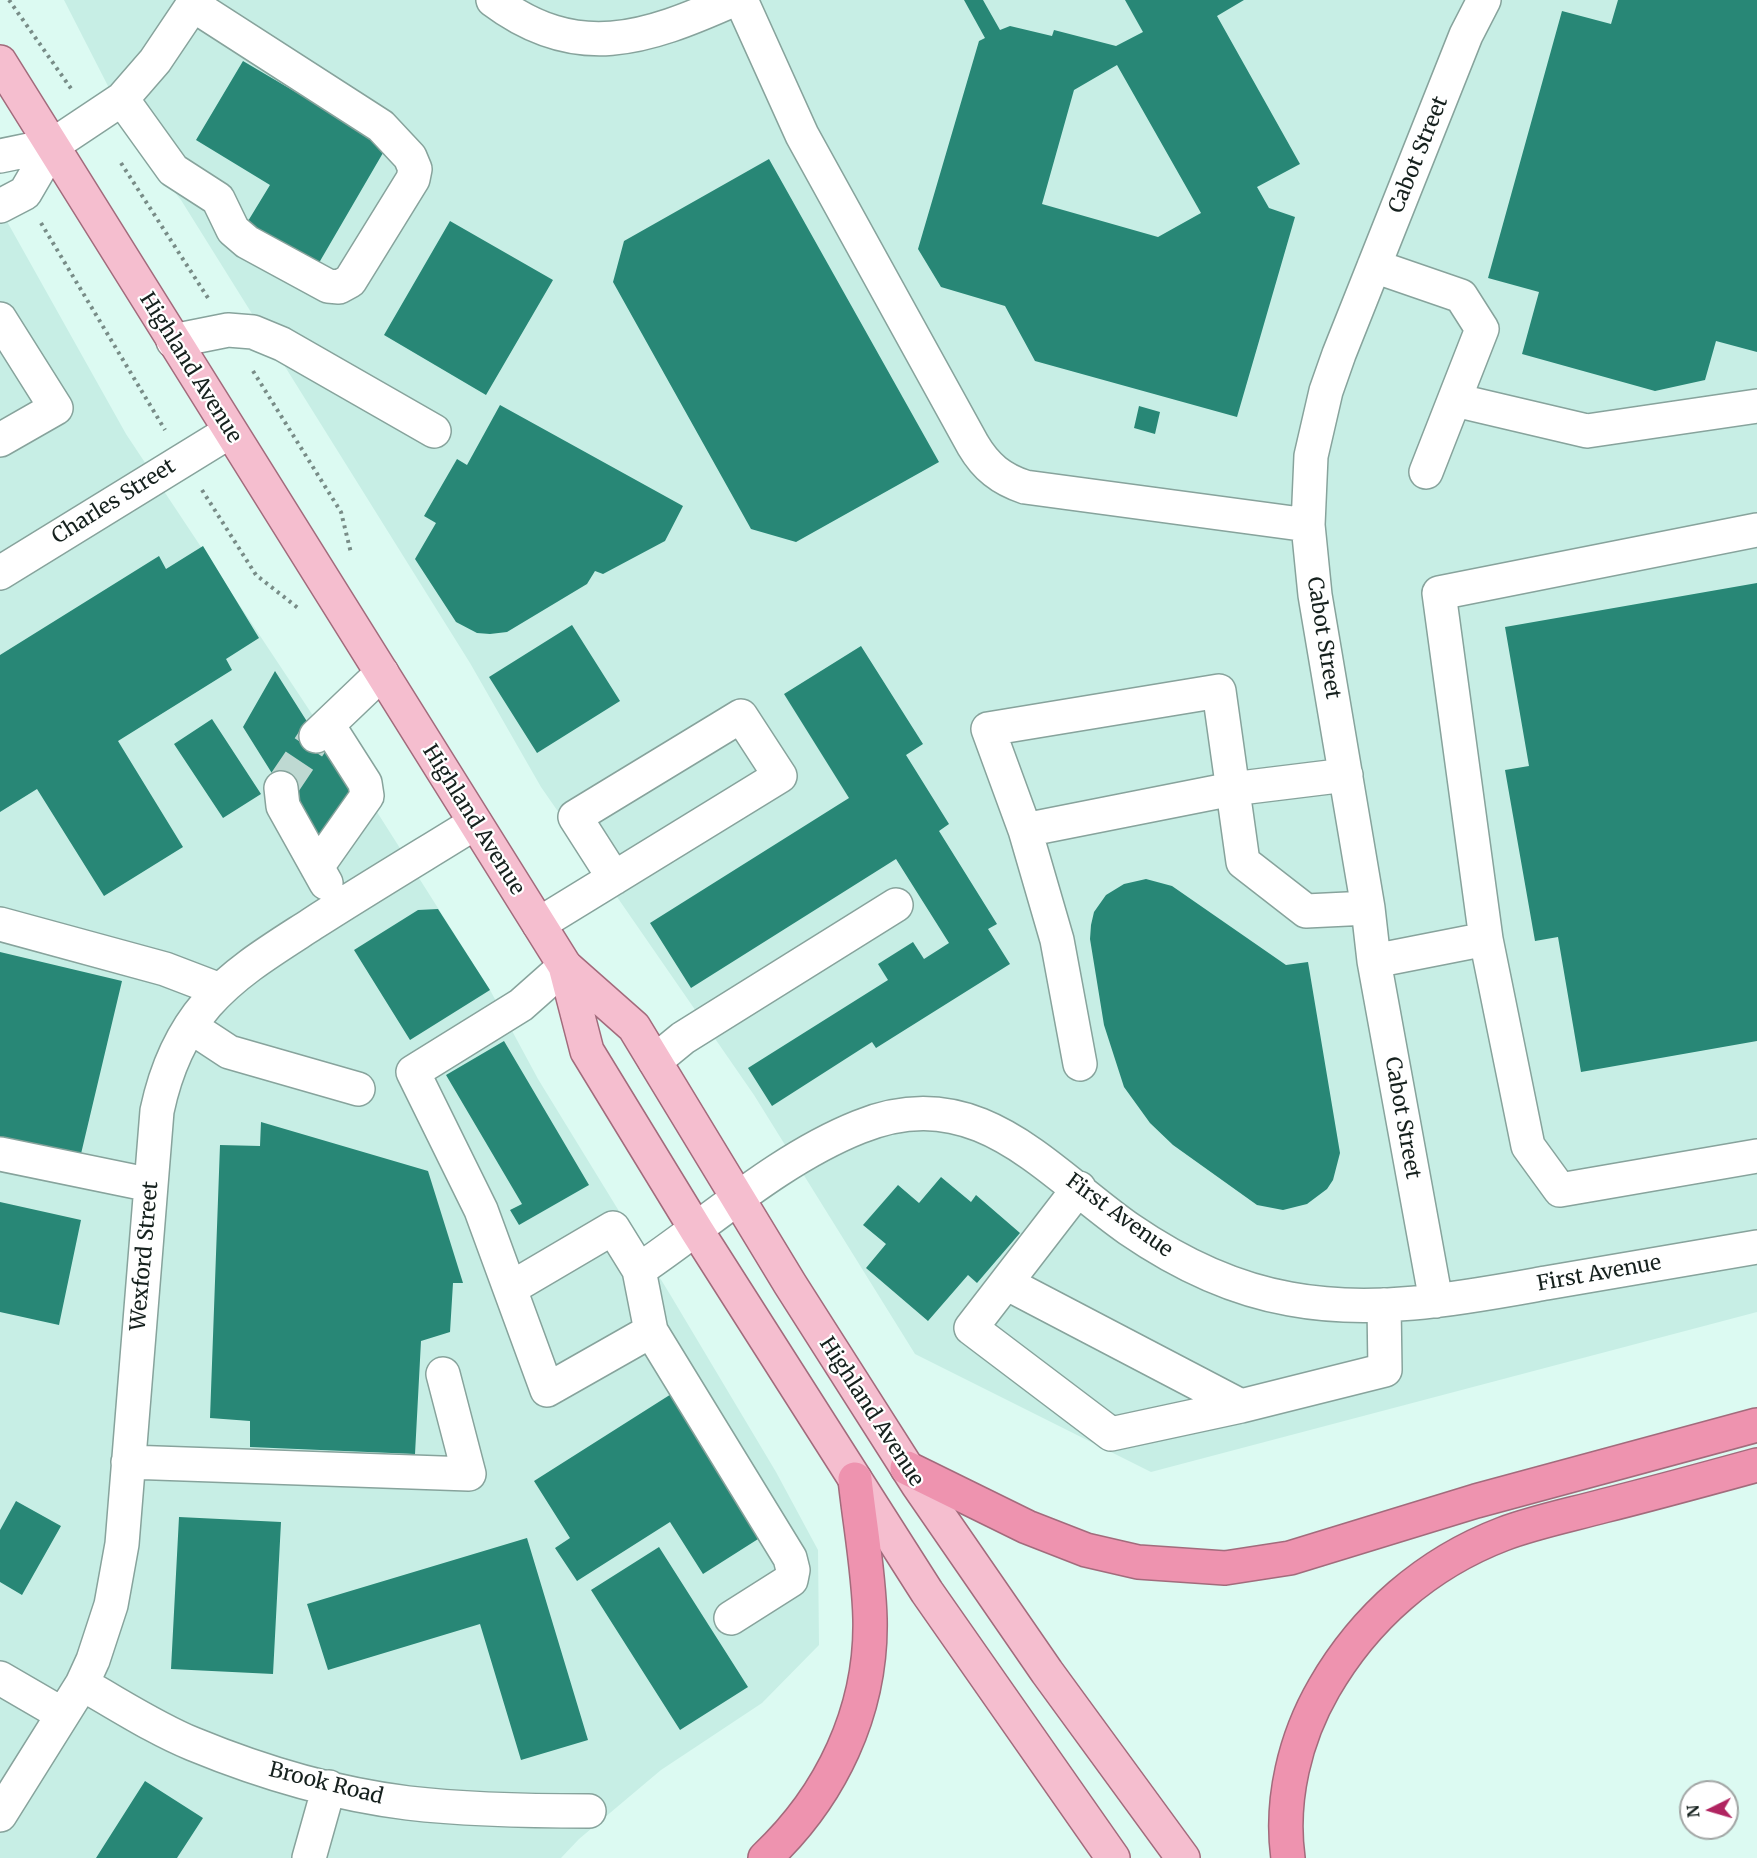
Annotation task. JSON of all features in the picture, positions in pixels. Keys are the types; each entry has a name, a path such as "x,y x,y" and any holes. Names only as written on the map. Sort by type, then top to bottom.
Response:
{"highway":[{"path":"907,1468 1027,1527 1086,1550 1138,1562 1226,1568 1290,1558 1476,1501 1757,1425"},
{"path":"1288,1858 1288,1800 1300,1739 1334,1671 1376,1617 1394,1599 1448,1560 1503,1534 1757,1465"},
{"path":"765,1858 797,1824 825,1786 847,1742 863,1692 870,1619 855,1479"}],"main road":[{"name":"Highland Avenue","path":"0,62 229,432 565,966 634,1027 907,1468 1053,1681 1184,1858"},
{"name":"Highland Avenue","path":"565,966 587,1051 697,1231 927,1592 1113,1858"}],"street":[{"path":"493,0 542,30 580,39 604,40 648,33 733,0"},
{"path":"741,0 801,135 973,446 991,469 999,476 1024,488 1308,525"},
{"name":"Cabot Street","path":"1436,1301 1374,961 1368,908 1315,595 1308,525 1308,488 1317,423 1339,354 1466,35 1484,0"},
{"path":"0,156 53,145 122,99 155,61 195,3 381,126 410,157 415,169 413,179 350,281 339,286 328,286 247,242 233,230 218,199 173,170 122,99"},
{"path":"0,206 25,193 53,145"},
{"path":"1374,266 1461,296 1482,329 1426,472"},
{"path":"0,319 56,408 0,440"},
{"path":"173,341 228,330 253,332 282,344 434,431"},
{"path":"1455,400 1587,430 1757,406"},
{"name":"Charles Street","path":"0,573 229,432"},
{"path":"1757,530 1439,593 1486,939 1528,1146 1560,1190 1757,1156"},
{"path":"316,867 367,796 364,783 322,730 382,673"},
{"path":"1080,1064 1057,940 1025,830 988,729 1219,691 1243,862 1306,911 1368,908"},
{"path":"539,924 614,878 780,776 741,716 575,818 614,878"},
{"path":"1025,830 1232,789 1346,775"},
{"path":"281,788 283,806 339,907"},
{"name":"Wexford Street","path":"0,1815 82,1684 93,1660 111,1605 122,1545 151,1185 162,1090 173,1060 191,1027 220,990 275,948 475,824"},
{"path":"655,1061 683,1038 896,905"},
{"path":"0,924 165,969 220,990"},
{"path":"1374,961 1486,939"},
{"path":"565,966 521,1005 413,1072 481,1210 512,1288 547,1390 651,1331"},
{"path":"191,1027 215,1044 247,1058 358,1089"},
{"name":"First Avenue","path":"639,1270 697,1231 738,1198 815,1149 849,1131 885,1118 930,1113 952,1117 998,1132 1039,1157 1153,1244 1180,1260 1235,1284 1288,1299 1318,1304 1384,1305 1436,1301 1757,1247"},
{"path":"0,1154 151,1185"},
{"path":"1078,1188 971,1328 1111,1434 1241,1406 1385,1370 1384,1305"},
{"path":"512,1288 613,1228 639,1270 651,1331 790,1558 793,1570 790,1580 731,1618"},
{"path":"1006,1282 1241,1406"},
{"path":"128,1462 469,1474 443,1374"},
{"path":"0,1678 62,1713"},
{"name":"Brook Road","path":"82,1684 192,1744 252,1765 329,1787 397,1801 444,1806 589,1810"},
{"path":"309,1858 329,1787"}],"path":[{"path":"9,0 14,7"},
{"path":"168,235 341,513 352,558"},
{"path":"79,290 150,406"}],"shaded area":[{"path":"64,0 1757,0 1757,1312 1151,1472 915,1354 754,1095 541,787 470,663 181,200 153,166 109,88"},
{"path":"0,209 126,434 377,812 490,990 538,1079 776,1472 818,1550 819,1645 762,1703 661,1770 579,1839 561,1858 0,1858"}],"building":[{"path":"964,0 983,0 1000,30 1010,26 1052,36 1054,30 1116,46 1143,32 1125,0 1244,0 1217,16 1300,164 1257,187 1269,208 1295,217 1237,417 1035,361 1005,306 941,287 918,249 979,41 985,38","holes":["1117,65 1201,213 1158,237 1042,204 1074,90"]},
{"path":"1618,0 1757,0 1757,352 1716,341 1705,380 1655,391 1522,354 1539,292 1488,278 1562,11 1611,24"},
{"path":"243,61 387,146 316,268 245,226 270,185 196,140"},
{"path":"769,159 939,462 796,542 751,529 613,282 624,241"},
{"path":"450,221 553,280 486,395 384,335"},
{"path":"500,405 683,506 665,541 603,574 595,571 587,584 507,632 490,634 477,633 456,622 415,559 436,523 424,516 457,459 467,465"},
{"path":"1139,406 1160,412 1155,434 1134,428"},
{"path":"203,546 259,638 226,659 232,670 118,741 183,847 104,896 37,789 0,812 0,655 159,556 166,569"},
{"path":"1757,583 1757,1041 1581,1072 1558,937 1535,941 1505,770 1529,766 1505,627"},
{"path":"572,625 620,701 537,753 489,677"},
{"path":"861,646 923,744 906,755 949,824 939,831 997,924 988,929 1010,964 876,1048 872,1042 772,1106 748,1068 888,980 878,964 913,942 924,959 949,943 896,859 691,988 650,923 849,798 784,694"},
{"path":"275,671 351,791 320,850 243,727"},
{"path":"212,719 261,794 223,818 174,744"},
{"path":"1146,879 1172,886 1286,965 1308,962 1340,1153 1333,1180 1327,1189 1307,1204 1283,1210 1257,1205 1173,1145 1150,1123 1124,1087 1104,1025 1090,939 1091,925 1094,912 1106,895 1124,884"},
{"path":"438,909 490,990 410,1040 354,950 418,910"},
{"path":"0,952 122,981 80,1158 0,1139"},
{"path":"504,1041 589,1185 519,1225 510,1210 522,1204 446,1075"},
{"path":"261,1122 428,1171 463,1283 453,1283 450,1332 421,1341 415,1454 250,1447 250,1421 210,1418 220,1145 260,1146"},
{"path":"941,1177 971,1202 976,1195 1020,1233 977,1283 968,1275 928,1321 866,1268 886,1244 863,1225 898,1185 919,1203"},
{"path":"0,1202 81,1220 59,1325 0,1312"},
{"path":"676,1391 766,1534 703,1574 670,1522 577,1581 555,1548 570,1538 534,1481"},
{"path":"16,1501 61,1526 22,1595 0,1582 0,1530"},
{"path":"179,1517 281,1522 273,1674 171,1669"},
{"path":"527,1538 588,1740 521,1760 480,1624 328,1670 307,1604"},
{"path":"659,1547 748,1687 680,1730 591,1590"},
{"path":"145,1781 203,1818 177,1858 96,1858"}],"tunnel":[{"path":"281,788 316,736"}]}
